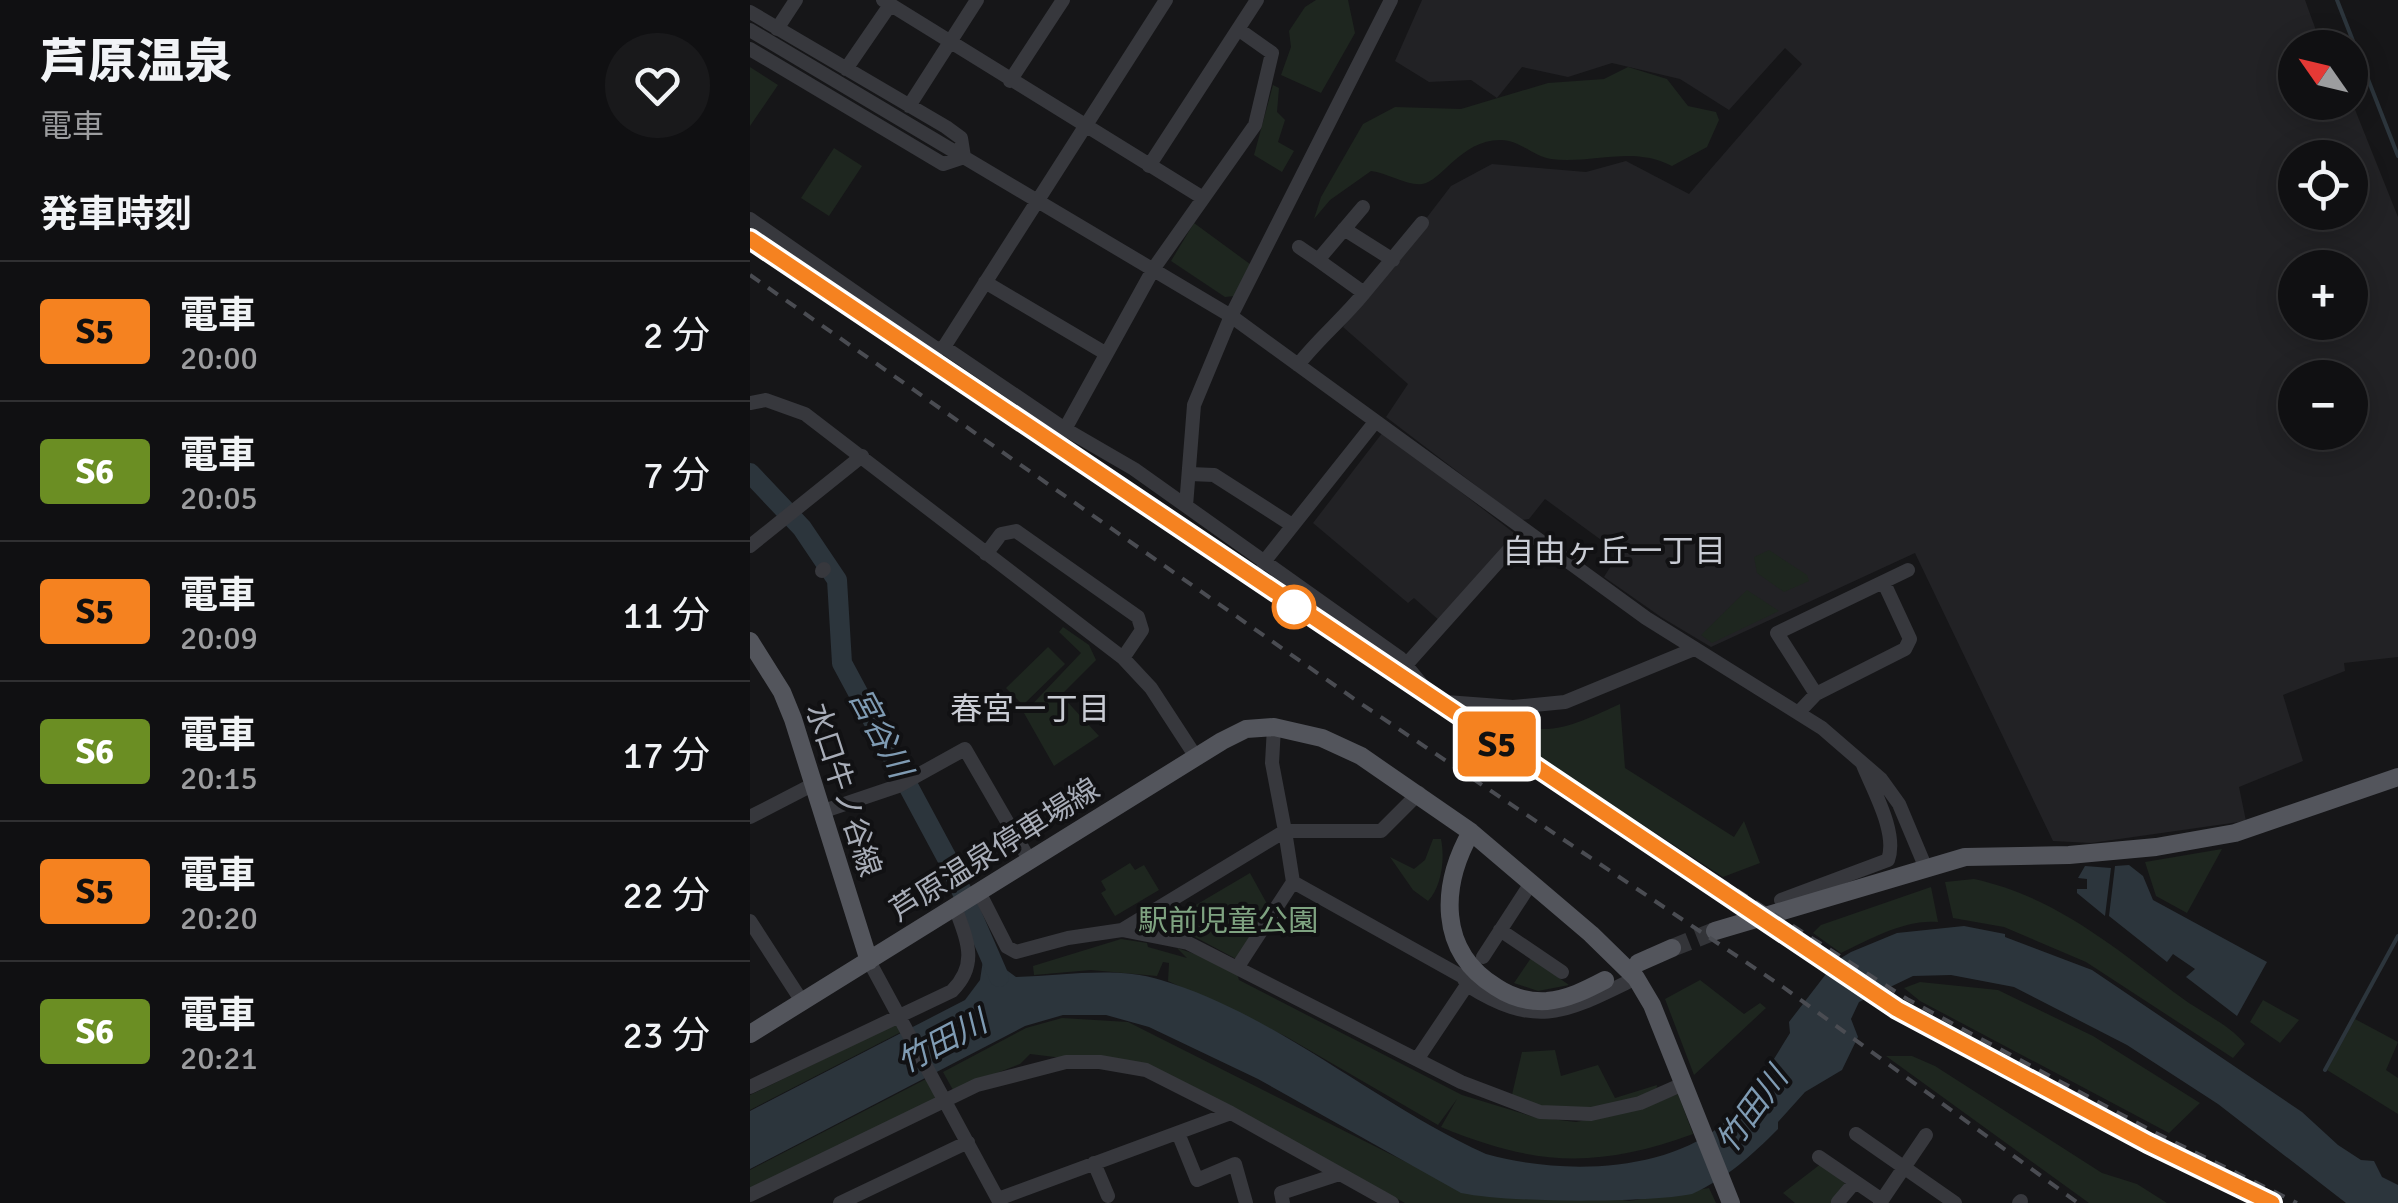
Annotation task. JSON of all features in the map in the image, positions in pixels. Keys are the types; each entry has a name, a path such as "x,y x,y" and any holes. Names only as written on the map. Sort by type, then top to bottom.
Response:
{"main road":[{"name":"水口牛ノ谷線","path":"750,641 782,692 869,961"},
{"name":"芦原温泉停車場線","path":"750,1034 1238,732 1274,726"},
{"path":"1274,726 1332,742 1419,793 1472,832 1637,971 1731,1203"},
{"path":"1715,931 1925,866 1965,858 2070,855 2234,834 2398,777"},
{"path":"1472,832 1456,860 1448,916 1468,963 1492,985 1522,999 1564,998 1605,980"},
{"path":"1637,971 1672,948"}],"street":[{"path":"777,29 796,0"},
{"path":"909,106 977,0"},
{"path":"1010,81 1062,0"},
{"path":"750,220 937,349 944,347 1166,0"},
{"path":"1149,166 1257,0"},
{"path":"1186,506 1194,405 1231,316 1391,0"},
{"path":"846,70 886,2 1085,129 1203,198"},
{"path":"750,12 962,138 964,157"},
{"path":"1065,429 1154,268 1255,125 1272,54 1238,29"},
{"path":"750,30 1231,316 1524,533 1798,713 1860,760 1899,804 1925,866"},
{"path":"750,49 944,164 964,157"},
{"path":"1318,260 1363,206"},
{"path":"1298,365 1321,335 1335,330 1422,223"},
{"path":"1344,229 1392,260"},
{"path":"1299,246 1364,293"},
{"path":"985,282 1105,354"},
{"path":"944,347 1065,429 1134,469 1400,658 1432,696 1446,702 1513,707 1565,702 1694,648"},
{"path":"750,403 766,400 805,414 1123,658 1151,688 1196,757"},
{"path":"1262,562 1376,422"},
{"path":"750,546 862,456"},
{"path":"1190,474 1214,476 1292,525"},
{"path":"986,554 1001,534 1016,531 1138,617 1142,630 1123,658"},
{"path":"1406,666 1524,533"},
{"path":"1816,694 1778,633 1908,570"},
{"path":"1798,713 1816,694 1905,649 1910,639 1884,583"},
{"path":"1239,966 1293,882 1272,762 1274,726"},
{"path":"822,812 898,786 964,750 1030,861"},
{"path":"1781,900 1888,860 1890,849 1881,808 1860,760"},
{"path":"750,817 814,784"},
{"path":"1122,930 1285,831 1380,831 1419,793"},
{"path":"1293,882 1454,968 1468,985 1506,1009 1536,1012 1583,1004 1637,971"},
{"path":"1483,957 1531,883"},
{"path":"975,895 1007,947 1016,952 1068,938 1122,930 1188,943 1461,1082 1540,1112 1591,1114 1686,1090"},
{"path":"750,1087 952,991 968,973 971,954 955,907"},
{"path":"1500,930 1562,972"},
{"path":"752,931 802,1003"},
{"path":"869,961 999,1201 1231,1113"},
{"path":"1418,1058 1468,985"},
{"path":"750,1195 977,1085 1020,1071 1100,1062 1146,1070 1392,1203"},
{"path":"1178,1132 1197,1180 1235,1164 1246,1203"},
{"path":"1856,1134 1955,1203"},
{"path":"1819,1157 1886,1200 1926,1135"},
{"path":"840,1203 968,1142"},
{"path":"1094,1163 1104,1201"},
{"path":"1283,1203 1281,1194 1339,1174"},
{"path":"1838,1203 1855,1182"},
{"path":"1360,1186 1364,1203"}],"shaded area":[{"path":"1422,0 2305,0 2316,30 2278,30 2278,120 2359,120 2367,140 2278,140 2278,230 2368,230 2368,142 2398,217 2398,657 2344,663 2345,671 2283,695 2303,761 2239,787 2246,821 2091,843 2053,841 1915,553 1711,647 1604,577 1619,553 1545,499 1529,519 1521,520 1386,417 1408,384 1343,327 1451,186 1492,164 1586,172 1626,161 1689,194 1802,64 1785,48 1729,110 1680,79 1612,63 1568,77 1522,67 1497,98 1471,80 1429,82 1395,61"},
{"path":"1383,432 1514,533 1441,622 1414,598 1408,603 1313,523"}],"green space":[{"path":"1316,0 1348,0 1355,33 1321,93 1281,75 1291,47 1289,31 1305,7"},
{"path":"750,67 778,85 750,126"},
{"path":"1628,67 1667,79 1688,106 1716,112 1719,120 1707,147 1672,166 1628,156 1551,159 1507,140 1486,142 1463,153 1422,184 1371,171 1330,200 1314,219 1321,197 1363,124 1395,107 1461,109 1548,83 1604,79"},
{"path":"1273,85 1279,88 1277,112 1285,120 1278,142 1294,151 1282,172 1254,155"},
{"path":"834,148 862,166 829,216 801,198"},
{"path":"1194,223 1254,267 1235,296 1225,297 1171,261"},
{"path":"1769,550 1807,575 1809,581 1784,592 1757,573 1754,557"},
{"path":"1747,590 1779,611 1712,643 1701,635"},
{"path":"1063,627 1089,645 1096,660 1061,695 1099,736 1054,766 1024,713 1081,653 1059,632"},
{"path":"1048,647 1065,664 1023,705 1006,688"},
{"path":"1620,704 1625,768 1734,837 1744,821 1760,863 1723,877 1503,734 1512,720 1538,729 1552,729"},
{"path":"1433,839 1441,839 1443,855 1439,880 1428,901 1413,890 1390,857 1414,869 1425,860"},
{"path":"2222,849 2187,913 2156,896 2145,862"},
{"path":"1130,863 1135,870 1144,865 1159,890 1115,916 1101,893 1106,890 1101,881"},
{"name":"駅前児童公園","path":"1250,873 1271,911 1238,960 1167,922"},
{"path":"1974,879 2032,898 2084,927 2224,1025 2245,1044 2233,1058 2086,962 2004,927 1953,918 1945,882"},
{"path":"1931,887 1938,922 1900,927 1841,953 1813,933 1821,925"},
{"path":"1121,939 1147,943 1148,947 1187,958 1177,948 1213,960 1237,974 1239,980 1462,1095 1534,1117 1576,1122 1641,1109 1678,1094 1693,1134 1626,1153 1596,1157 1537,1156 1507,1149 1441,1127 1457,1099 1438,1125 1285,1036 1168,981 1169,963 1163,962 1157,976 1091,970 1034,975 1033,966"},
{"path":"1531,958 1569,985 1538,991 1514,983"},
{"path":"1700,980 1744,1014 1760,1003 1766,1008 1694,1075 1665,999"},
{"path":"1920,982 1998,990 2093,1036 2200,1103 2169,1133 1920,1001 1904,988"},
{"path":"2263,1000 2299,1020 2280,1043 2250,1022"},
{"path":"1062,1018 1128,1022 1410,1164 1629,1201 1709,1188 1716,1203 1405,1203 1145,1068 1030,1054 1020,1064 953,1090 943,1072 1026,1028"},
{"path":"2355,1019 2398,1042 2386,1070 2398,1078 2398,1114 2327,1070"},
{"path":"896,1024 901,1032 750,1110 750,1095"},
{"path":"1555,1050 1561,1076 1598,1065 1615,1098 1657,1085 1656,1093 1584,1108 1548,1107 1511,1099 1522,1052"},
{"path":"1886,1056 1912,1056 1935,1066 2102,1173 2137,1184 2167,1203 2089,1203"},
{"path":"926,1079 939,1100 750,1191 750,1170"},
{"path":"1822,1163 1848,1186 1832,1203 1795,1203 1783,1193"}],"water":[{"path":"2129,865 2143,876 2153,900 2267,962 2237,1016 2186,977 2195,969 2173,954 2167,962 2109,916 2115,866"},
{"path":"2085,866 2111,868 2105,916 2077,893 2077,889 2087,889 2087,879 2078,878"},
{"name":"竹田川","path":"1964,926 2005,934 2092,970 2302,1112 2338,1145 2361,1160 2374,1161 2382,1177 2398,1185 2398,1203 2346,1203 2218,1104 2127,1045 2014,987 1951,975 1913,976 1859,1002 1851,1019 1858,1037 1842,1070 1805,1092 1778,1122 1778,1129 1738,1166 1692,1194 1577,1201 1461,1193 1258,1079 1149,1027 1106,1015 1063,1015 1025,1026 750,1169 750,1111 965,1000 980,980 984,954 992,952 997,963 1016,977 1125,973 1204,995 1286,1037 1405,1111 1486,1154 1575,1167 1637,1161 1695,1142 1730,1117 1775,1058 1790,1033 1789,1022 1836,961 1897,933"}],"waterway":[{"path":"2337,0 2398,156"},
{"name":"宮谷川","path":"750,473 802,528 837,580 842,663 949,862 999,977"},
{"path":"2325,1070 2398,936"}],"tunnel":[{"path":"1672,948 1715,931"}],"railway":[{"path":"750,229 1576,787 1907,999 2152,1131 2297,1203"},
{"path":"750,275 1360,703 1783,987 2078,1203"}],"train":[{"name":"S5","path":"750,239 1541,774 1897,1009 2148,1143 2272,1203"}],"district":[{"name":"自由ヶ丘一丁目","path":"1614,551"},
{"name":"春宮一丁目","path":"1030,709"}]}
